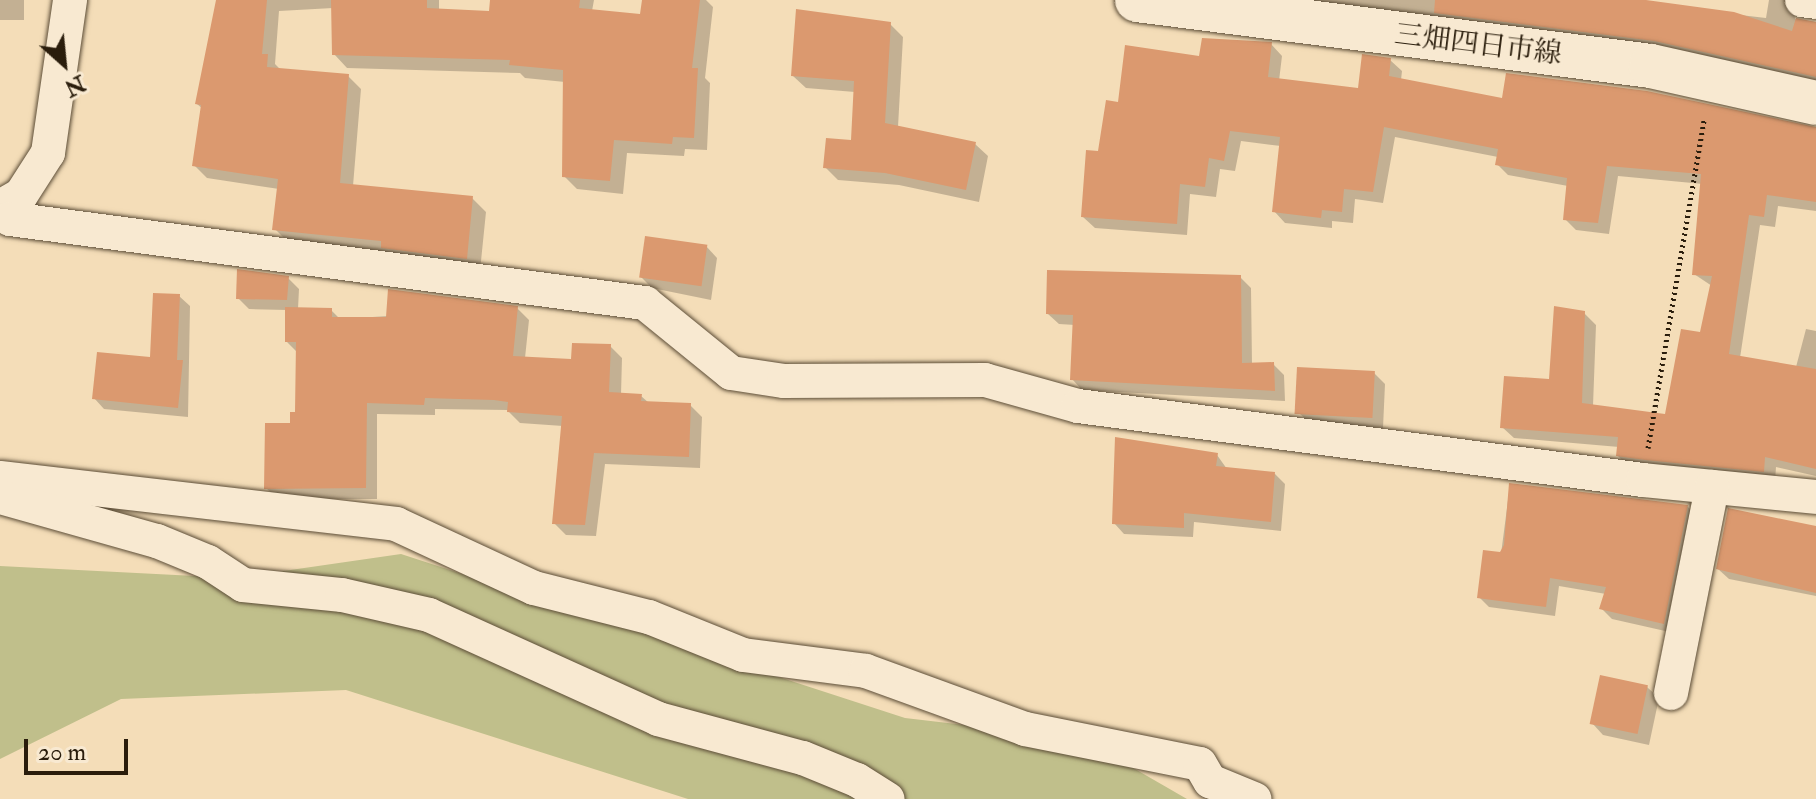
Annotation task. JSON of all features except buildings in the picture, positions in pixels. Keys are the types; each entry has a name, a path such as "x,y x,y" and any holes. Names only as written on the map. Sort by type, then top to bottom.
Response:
{"main road":[{"name":"三畑四日市線","path":"1137,0 1711,78 1816,103"}],"street":[{"path":"70,0 48,153 21,195 0,208 10,219 645,303 731,373 784,381 985,380 1078,406 1643,480 1816,497"},
{"path":"1802,0 1816,2"},
{"path":"0,478 396,524 534,588 649,617 743,655 866,671 1025,729 1200,764 1210,781 1254,799"},
{"path":"1671,693 1712,487"},
{"path":"0,497 157,541 208,562 243,585 342,595 429,615 658,719 803,758 857,780 888,799"}],"path":[{"path":"1643,480 1711,78"}],"shaded area":[{"path":"401,554 905,718 1083,739 1187,799 688,799 346,690 121,699 0,759 0,566 234,578"}]}
